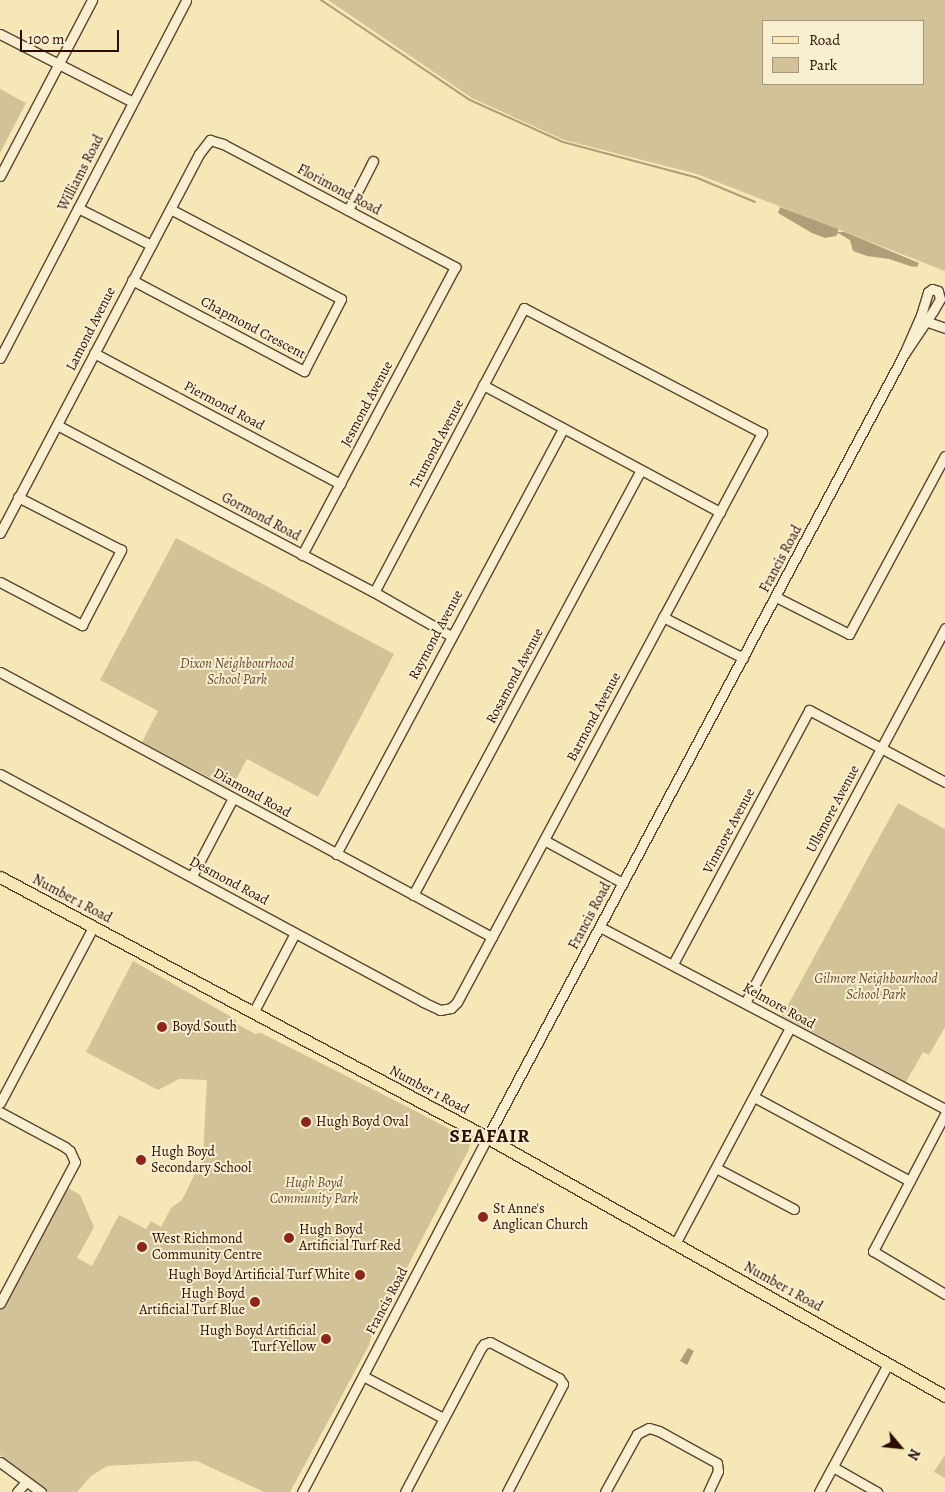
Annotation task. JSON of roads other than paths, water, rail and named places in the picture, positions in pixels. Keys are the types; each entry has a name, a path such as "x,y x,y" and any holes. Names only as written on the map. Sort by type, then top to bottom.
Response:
{"main road":[{"name":"Number 1 Road","path":"0,877 487,1138 945,1396"}],"street":[{"path":"0,176 92,0"},
{"name":"Williams Road","path":"0,358 186,0"},
{"path":"0,34 133,102"},
{"name":"Lamond Avenue","path":"0,532 199,154 210,140"},
{"name":"Florimond Road","path":"210,140 223,144 455,266"},
{"path":"348,210 373,162"},
{"path":"78,208 151,245"},
{"name":"Chapmond Crescent","path":"132,280 304,371 341,299 170,209"},
{"name":"Jesmond Avenue","path":"302,555 455,266"},
{"name":"Trumond Avenue","path":"374,592 524,308 762,433"},
{"name":"Francis Road","path":"302,1492 487,1138 904,354 923,320 945,328"},
{"name":"Piermond Road","path":"94,353 340,484"},
{"path":"483,385 720,512"},
{"name":"Gormond Road","path":"57,425 374,592 451,636"},
{"name":"Raymond Avenue","path":"336,854 563,429"},
{"name":"Barmond Avenue","path":"446,1010 457,1002 762,433"},
{"path":"776,597 849,634 945,456"},
{"name":"Rosamond Avenue","path":"413,895 641,470"},
{"path":"0,582 82,625 121,550 18,497"},
{"path":"663,617 743,658"},
{"name":"Ullsmore Avenue","path":"746,1003 945,628"},
{"name":"Diamond Road","path":"0,672 492,937"},
{"name":"Vinmore Avenue","path":"673,964 809,710 881,748"},
{"path":"881,748 945,782"},
{"name":"Desmond Road","path":"0,775 192,876 423,1002 446,1010"},
{"path":"192,876 233,798"},
{"path":"544,840 623,883"},
{"path":"0,1103 93,927"},
{"name":"Kelmore Road","path":"600,927 945,1109"},
{"path":"253,1013 295,933"},
{"path":"675,1244 790,1028"},
{"path":"754,1097 910,1181"},
{"path":"0,1112 65,1147 70,1151 75,1162 0,1303"},
{"path":"944,1291 874,1251 945,1114"},
{"path":"716,1168 794,1209"},
{"path":"404,1492 481,1348 486,1343 495,1344 559,1378 562,1382 561,1390 507,1492"},
{"path":"819,1492 888,1364"},
{"path":"363,1376 443,1418"},
{"path":"605,1492 633,1440 644,1429 659,1431 717,1463 718,1471 708,1492"},
{"path":"0,1462 25,1482 42,1492"},
{"path":"832,1467 877,1492"},
{"path":"17,1492 25,1482"}],"waterway":[{"path":"321,0 470,100 563,142 695,177 755,202"}],"place":[{"name":"Boyd South","path":"162,1027"},
{"name":"Hugh Boyd Oval","path":"306,1122"},
{"name":"Hugh Boyd Secondary School","path":"141,1160"},
{"name":"St Anne's Anglican Church","path":"483,1217"},
{"name":"Hugh Boyd Artificial Turf Red","path":"289,1238"},
{"name":"West Richmond Community Centre","path":"142,1247"},
{"name":"Hugh Boyd Artificial Turf White","path":"360,1275"},
{"name":"Hugh Boyd Artificial Turf Blue","path":"255,1302"},
{"name":"Hugh Boyd Artificial Turf Yellow","path":"326,1339"}],"district":[{"name":"SEAFAIR","path":"490,1137"}],"park label":[{"name":"Dixon Neighbourhood School Park","path":"237,672"},
{"name":"Gilmore Neighbourhood School Park","path":"876,988"},
{"name":"Hugh Boyd Community Park","path":"314,1192"}]}
